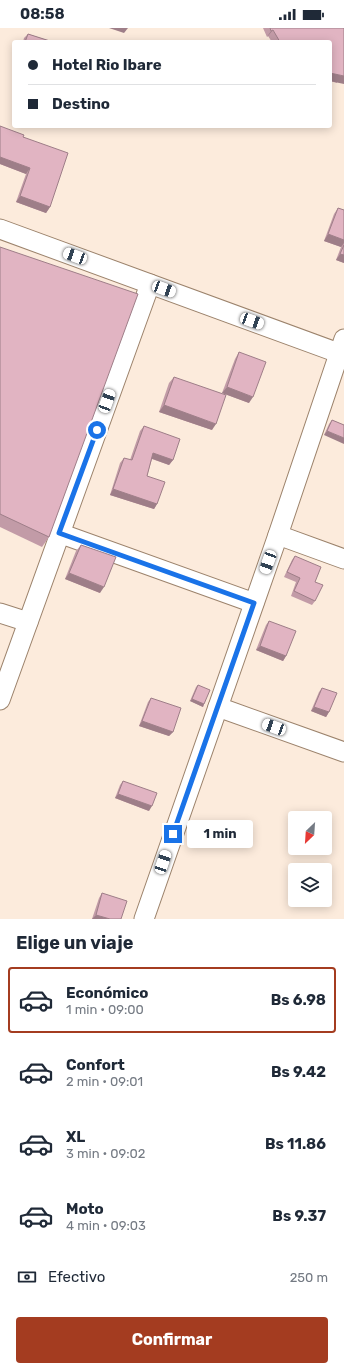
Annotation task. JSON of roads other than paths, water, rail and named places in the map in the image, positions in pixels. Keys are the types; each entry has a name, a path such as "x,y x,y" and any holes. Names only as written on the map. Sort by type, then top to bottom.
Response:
{"street":[{"path":"0,229 150,284 342,349 144,919"},
{"path":"0,700 150,284"},
{"path":"59,533 254,603"},
{"path":"278,535 344,559"},
{"path":"0,614 28,622"},
{"path":"218,707 344,752"}]}
